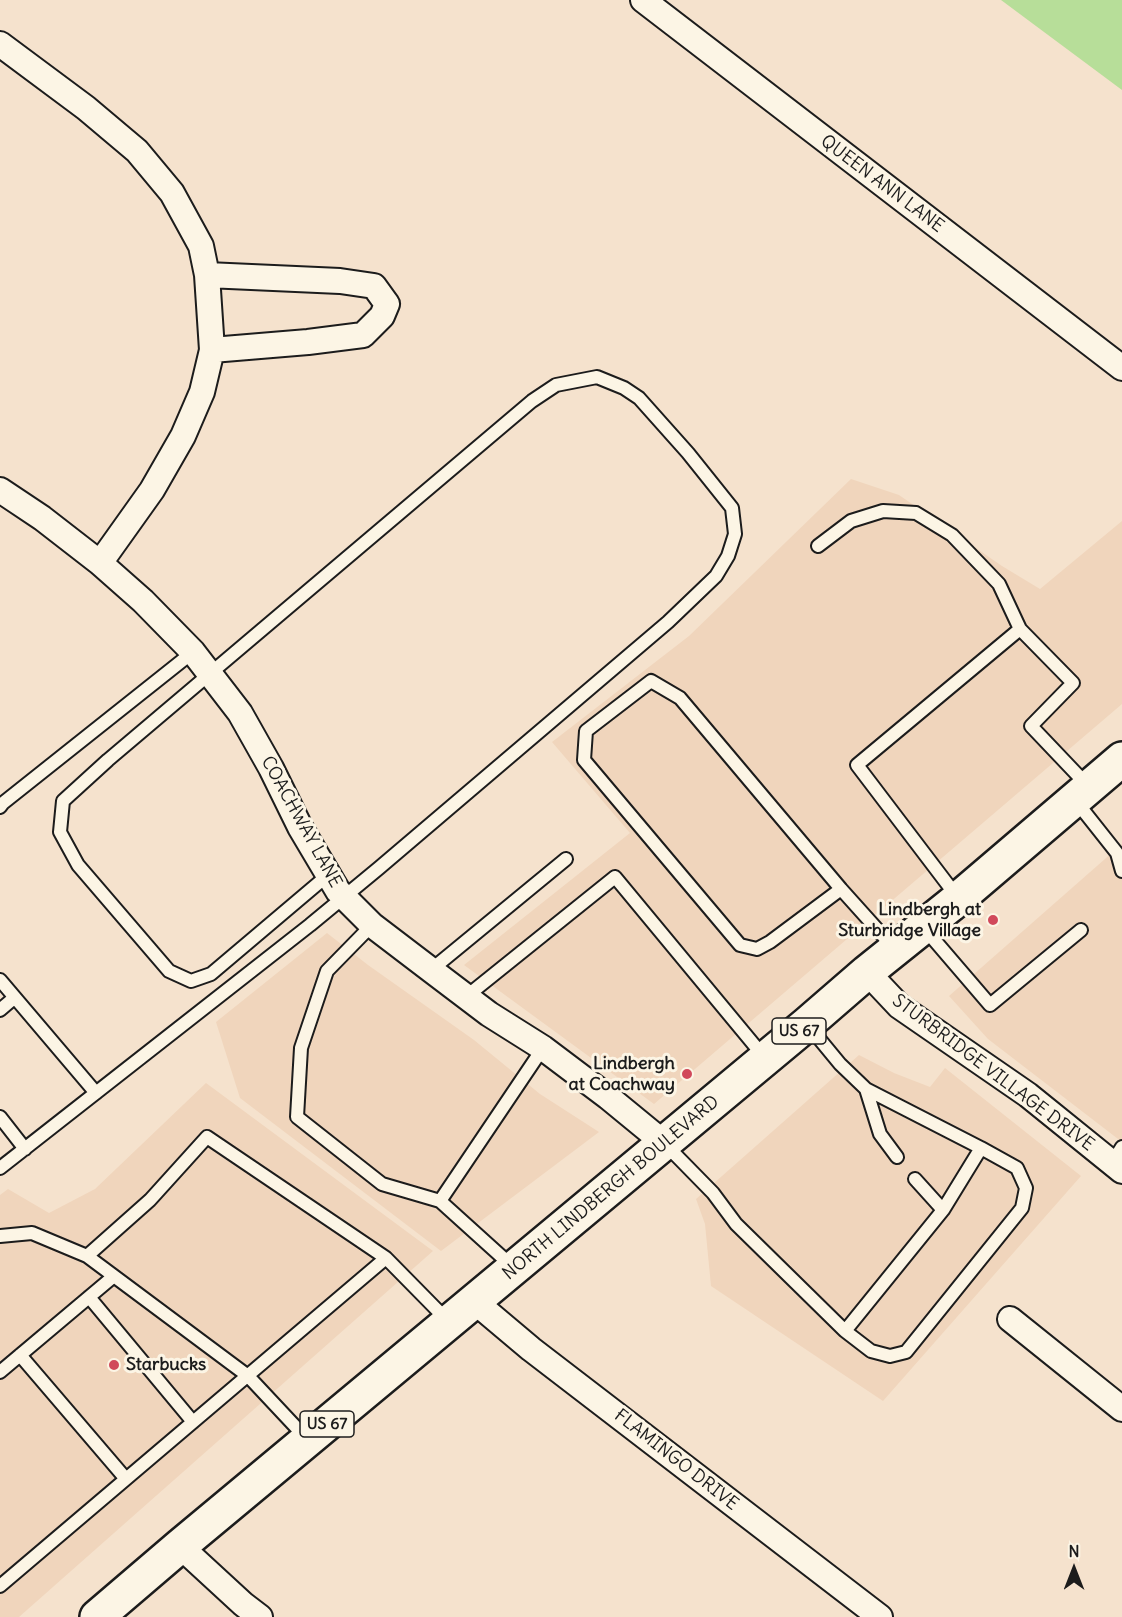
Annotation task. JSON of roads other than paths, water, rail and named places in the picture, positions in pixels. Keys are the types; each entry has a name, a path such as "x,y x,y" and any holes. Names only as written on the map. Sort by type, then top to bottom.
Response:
{"main road":[{"name":"NORTH LINDBERGH BOULEVARD","path":"98,1617 867,972 958,899 1122,759"}],"street":[{"name":"QUEEN ANN LANE","path":"643,0 1122,368"},
{"path":"0,44 86,108 137,151 172,193 201,246 207,275 212,350 202,392 183,436 152,490 100,563"},
{"path":"207,275 340,281 374,286 387,304 382,316 363,335 212,350"},
{"name":"COACHWAY LANE","path":"0,490 42,518 100,563 143,601 193,652 240,713 272,768 300,827 338,891 372,925 489,1014 543,1048 664,1143"},
{"name":"STURBRIDGE VILLAGE DRIVE","path":"867,972 899,1006 1119,1160"},
{"name":"FLAMINGO DRIVE","path":"474,1301 531,1349 880,1617"},
{"path":"1010,1319 1122,1409"},
{"path":"180,1546 260,1617"}],"lane":[{"path":"0,1168 309,925 398,852 659,630 716,576 728,556 735,534 732,508 688,453 639,398 624,388 597,377 556,385 523,408 108,760 63,801 60,832 78,865 169,971 191,981 212,974 328,875"},
{"path":"818,546 851,520 883,511 916,513 952,535 999,584 1020,629 1073,683 1031,726 1082,793 1119,853 1122,871"},
{"path":"958,899 857,765 1020,629"},
{"path":"0,807 193,652"},
{"path":"841,889 770,942 757,949 740,945 584,760 586,731 651,681 680,698 841,889 895,949"},
{"path":"431,970 566,859"},
{"path":"467,996 615,877 766,1059"},
{"path":"372,925 327,971 302,1048 297,1117 382,1184 440,1201 514,1268"},
{"path":"923,927 990,1005 1081,930"},
{"path":"0,980 96,1093"},
{"path":"0,1010 14,998"},
{"path":"664,1143 713,1194 736,1224 845,1331 871,1352 890,1356 906,1352 1022,1208 1026,1188 1017,1168 866,1089 840,1064 807,1024"},
{"path":"440,1201 543,1048"},
{"path":"866,1089 880,1134 897,1157"},
{"path":"0,1117 25,1149"},
{"path":"87,1256 150,1200 207,1137 386,1258 449,1322"},
{"path":"845,1331 943,1210 981,1148"},
{"path":"915,1179 943,1210"},
{"path":"0,1236 32,1233 87,1256 248,1376 308,1440"},
{"path":"0,1586 386,1258"},
{"path":"0,1372 114,1276"},
{"path":"89,1297 193,1422"},
{"path":"20,1355 126,1479"}],"place":[{"name":"Lindbergh at Sturbridge Village","path":"993,920"},
{"name":"Lindbergh at Coachway","path":"687,1074"},
{"name":"Starbucks","path":"114,1365"}]}
